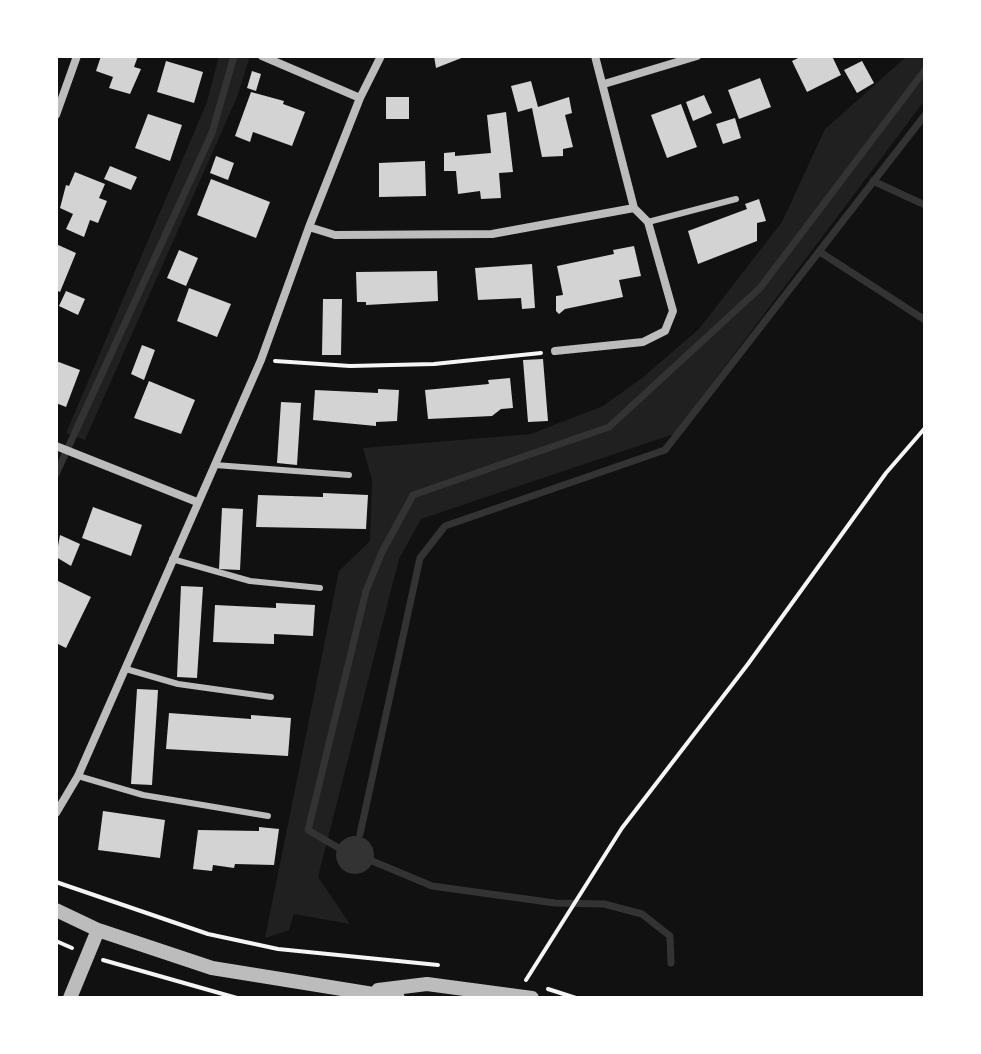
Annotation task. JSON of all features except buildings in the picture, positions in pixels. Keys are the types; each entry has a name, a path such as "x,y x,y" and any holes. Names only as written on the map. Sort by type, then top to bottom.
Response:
{"street":[{"path":"56,115 77,56"},
{"path":"262,56 360,98"},
{"path":"56,813 78,776 261,360 309,227 360,98 381,56"},
{"path":"555,351 643,342 665,331 673,311 648,222 634,208 595,56"},
{"path":"604,84 697,56"},
{"path":"309,227 335,235 492,234 634,208"},
{"path":"56,446 197,502"},
{"path":"56,910 98,930 212,968 310,991 366,991 427,984 532,998"},
{"path":"70,998 98,930"},
{"path":"366,991 398,998"}],"lane":[{"path":"648,222 736,199"},
{"path":"215,465 349,475"},
{"path":"172,559 250,581 320,588"},
{"path":"126,669 178,684 271,697"},
{"path":"78,776 143,795 268,816"}],"path":[{"path":"261,360 350,366 434,364 555,351"},
{"path":"576,998 525,981 622,828 748,664 886,473 925,428"},
{"path":"56,882 208,934 264,946 447,967"},
{"path":"56,941 88,955 237,998"}],"shaded area":[{"path":"219,56 250,56 237,97 85,440 66,433 207,102"},
{"path":"907,56 925,56 925,100 674,434 421,519 399,559 318,877 350,924 294,914 289,930 265,938 339,571 370,541 372,480 363,448 531,434 603,406 642,378 699,329 782,222 825,129"},
{"path":"355,836 369,841 374,855 369,869 355,874 341,869 336,855 341,841"}],"waterway":[{"path":"56,474 212,133 234,56"},
{"path":"342,850 308,830 366,591 382,552 413,495 609,427 760,288 925,70"},
{"path":"360,834 420,558 445,526 665,450 925,115"},
{"path":"873,181 925,205"},
{"path":"820,252 925,320"},
{"path":"365,858 432,886 555,903 604,904 642,914 670,936 671,963"}]}
